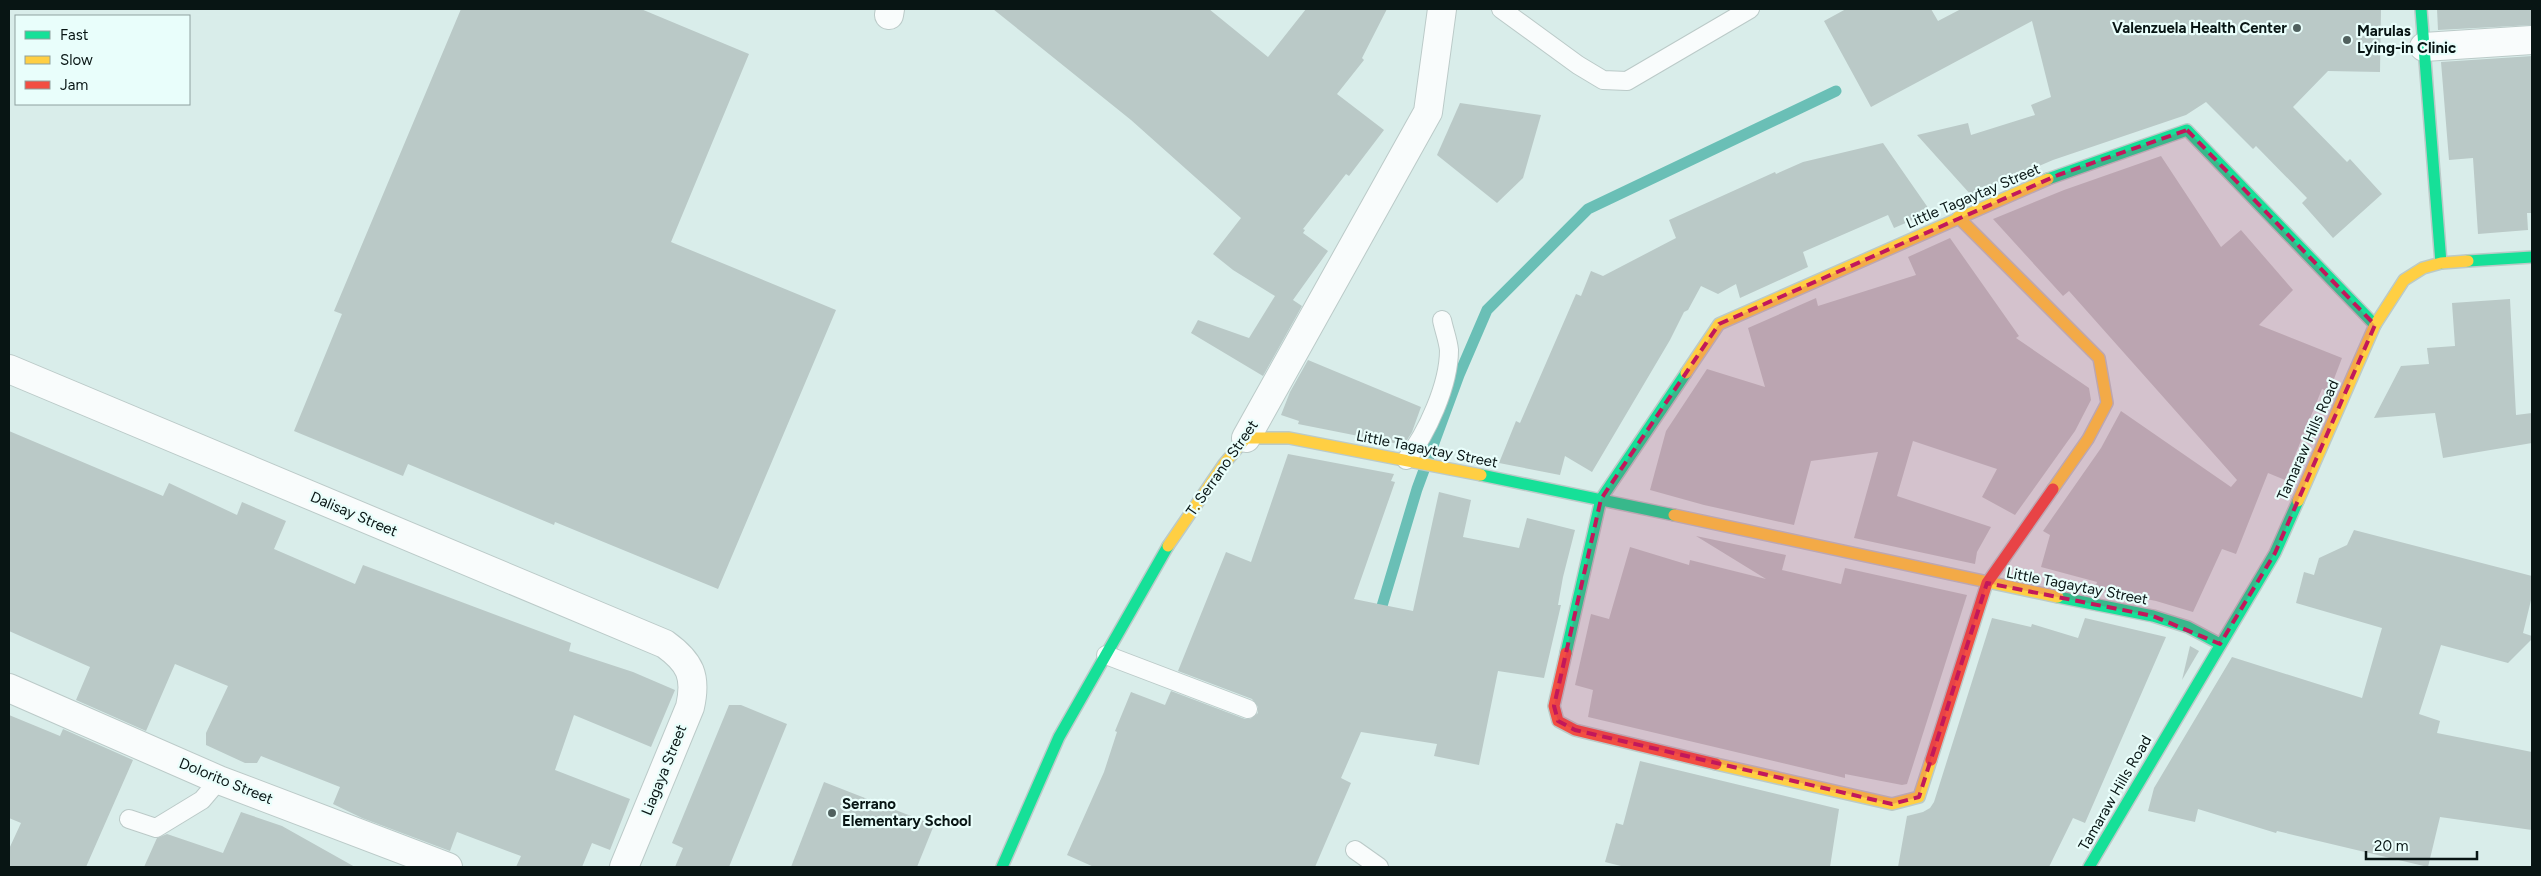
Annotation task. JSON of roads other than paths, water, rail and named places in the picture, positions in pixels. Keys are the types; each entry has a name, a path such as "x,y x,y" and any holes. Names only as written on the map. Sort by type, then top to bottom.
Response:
{"street":[{"name":"T. Serrano Street","path":"1002,867 1059,737 1173,537 1224,464 1246,438 1428,112 1442,9"},
{"path":"2421,9 2441,263"},
{"path":"2424,48 2532,40"},
{"name":"Little Tagaytay Street","path":"1602,499 1719,324 1958,217 2058,175 2187,130 2375,325"},
{"path":"1602,499 1554,706 1558,721 1574,730 1857,797 1892,804 1919,797 1986,583 2088,439 2107,403 2099,358 1958,217"},
{"name":"Tamaraw Hills Road","path":"2089,867 2275,553 2375,325 2404,280 2423,268 2441,263 2532,257"},
{"name":"Dalisay Street","path":"9,369 665,644 681,656 690,671"},
{"name":"Little Tagaytay Street","path":"1246,438 1289,438 1602,499 1986,583 2154,616 2188,627 2220,644"},
{"name":"Liagaya Street","path":"624,867 690,707 694,691 690,671"},
{"name":"Dolorito Street","path":"9,688 219,780 448,867"}],"lane":[{"path":"1501,9 1578,65 1603,80 1627,82 1750,9"},
{"path":"1408,460 1431,419 1448,367 1449,348 1442,320"},
{"path":"1106,655 1248,709"},
{"path":"129,820 156,828 202,800 219,780"},
{"path":"1355,850 1379,867"}],"waterway":[{"path":"1382,606 1417,489 1459,375 1487,310 1588,209 1836,91"}],"place":[{"name":"Valenzuela Health Center","path":"2297,28"},
{"name":"Marulas Lying-in Clinic","path":"2347,40"},
{"name":"Serrano Elementary School","path":"832,813"}]}
